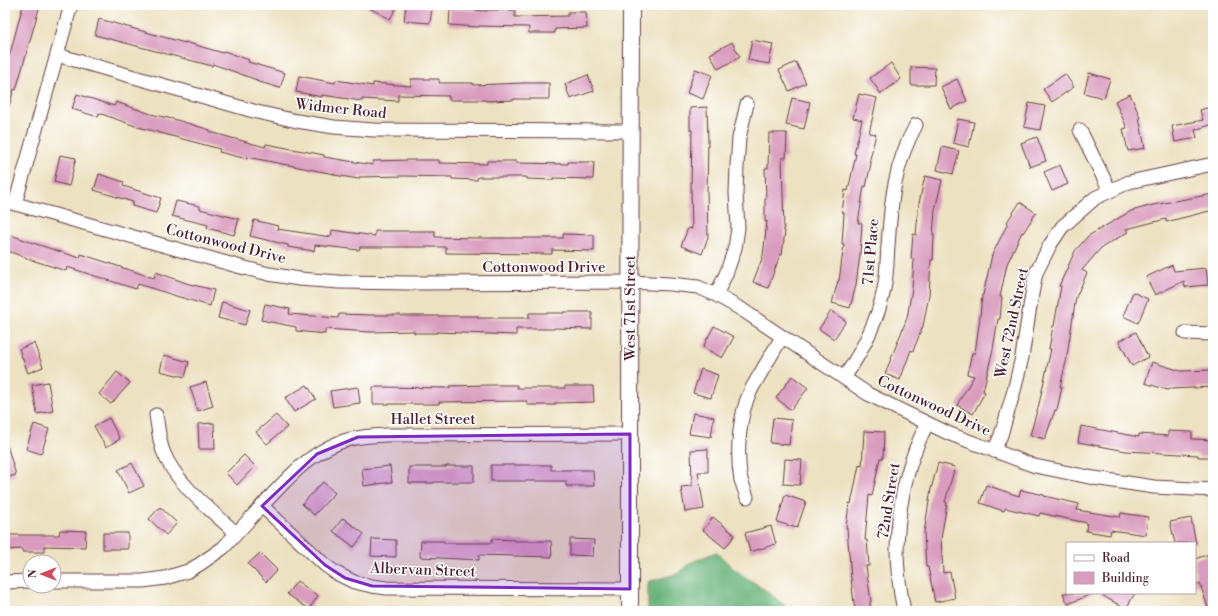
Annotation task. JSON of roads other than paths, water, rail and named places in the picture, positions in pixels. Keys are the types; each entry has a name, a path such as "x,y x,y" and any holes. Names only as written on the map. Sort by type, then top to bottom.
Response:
{"street":[{"path":"10,202 57,55 71,5"},
{"name":"West 71st Street","path":"630,611 631,5"},
{"name":"Widmer Road","path":"57,55 257,112 334,127 374,130 631,131"},
{"path":"716,295 726,274 735,248 738,228 736,193 738,152 747,104"},
{"name":"71st Place","path":"844,378 855,362 878,314 885,288 892,197 899,164 909,138 916,125"},
{"path":"1080,130 1110,191"},
{"name":"West 72nd Street","path":"994,451 1004,427 1015,388 1022,357 1036,273 1050,245 1062,227 1095,198 1129,182 1213,164"},
{"name":"Cottonwood Drive","path":"10,202 241,267 270,274 299,278 338,282 411,283 630,282 698,287 741,309 868,394 950,434 1035,466 1094,478 1154,487 1213,490"},
{"path":"1185,333 1213,334"},
{"path":"747,497 741,480 739,453 740,429 744,409 751,390 782,337"},
{"path":"156,415 163,450 174,471 182,482 236,533"},
{"name":"72nd Street","path":"904,611 897,551 900,514 912,457 918,440 927,424"},
{"name":"Hallet Street","path":"262,506 298,468 317,454 337,443 358,437 386,435 630,434"},
{"path":"62,581 142,581 166,578 188,571 209,559 223,548 262,506"},
{"name":"Albervan Street","path":"262,506 325,565 354,582 387,588 630,589"},
{"path":"5,582 22,581"}]}
